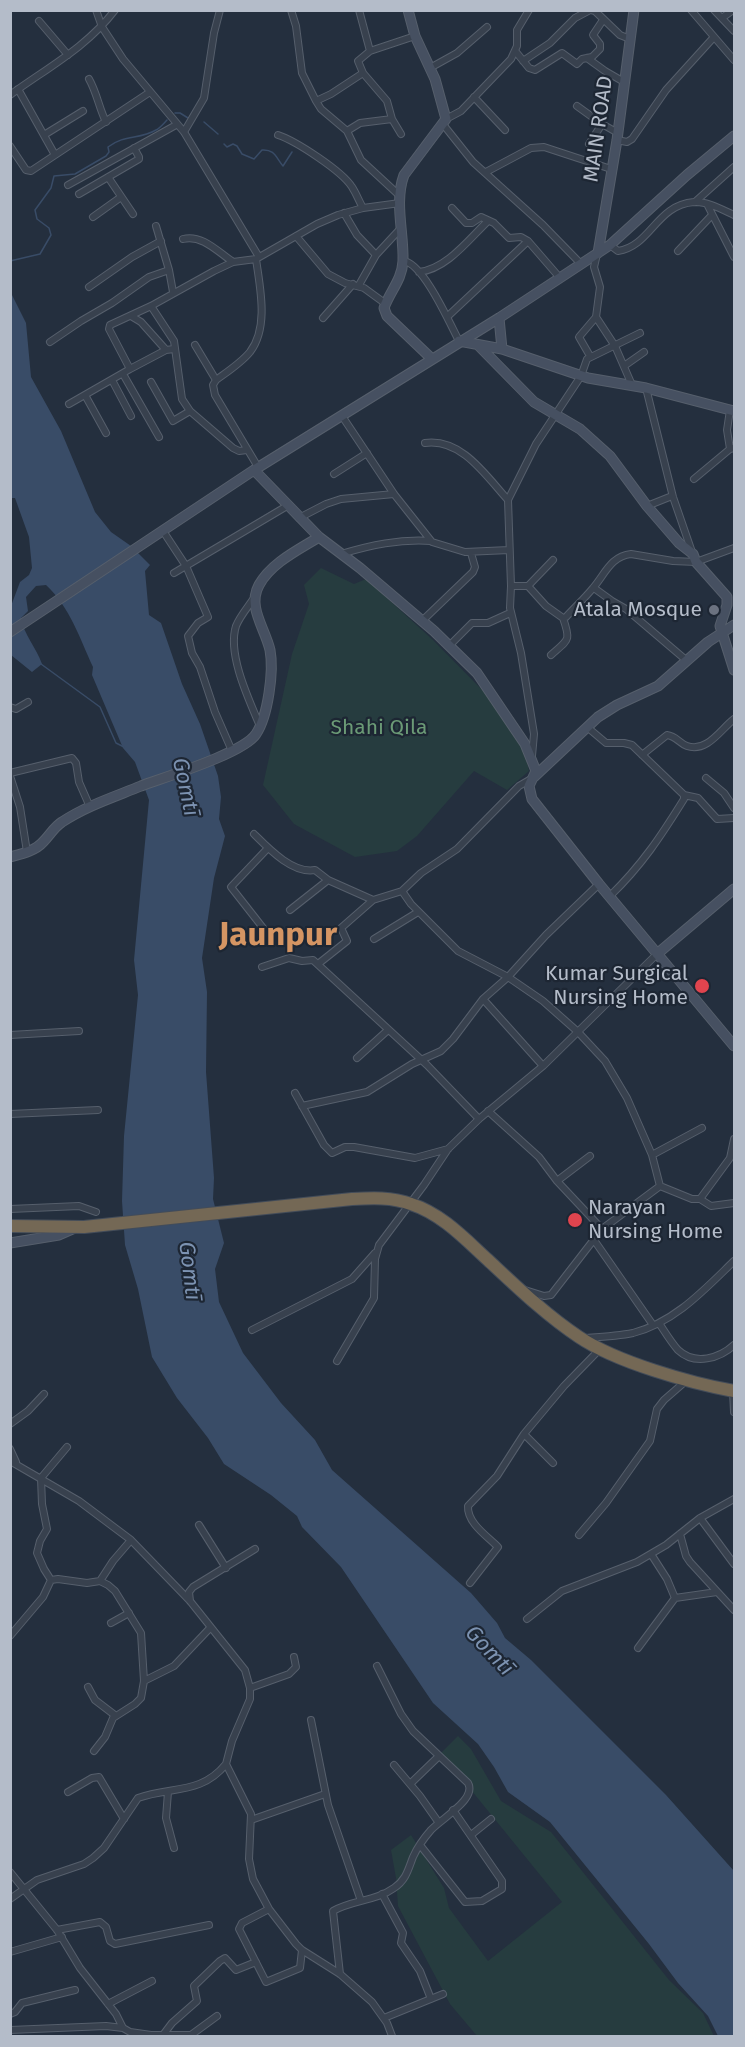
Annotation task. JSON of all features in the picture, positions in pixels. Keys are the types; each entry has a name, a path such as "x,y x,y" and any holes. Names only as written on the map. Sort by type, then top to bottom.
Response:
{"highway":[{"path":"14,1226 80,1227 352,1199 376,1198 410,1203 433,1214 459,1233 546,1312 582,1339 600,1349 687,1380 734,1391"}],"street":[{"path":"96,10 102,27 123,59 184,132 257,258 261,311 260,328 255,344 249,354 216,380 213,385 215,395 256,469 287,506 318,537 422,621 477,673 531,756 536,771 529,786 532,799 599,884 735,1046"},
{"path":"10,95 68,55 102,27 115,10"},
{"path":"184,132 204,98 220,10"},
{"path":"291,10 296,26 302,73 316,101 321,109 347,131 361,160 400,199"},
{"path":"359,10 370,51"},
{"path":"408,10 415,36 435,79 444,121 473,162 543,225 581,264"},
{"path":"529,10 516,30 516,52 529,68 535,70 562,53 576,64 592,57 600,49 600,44 593,35 603,20"},
{"path":"523,61 550,43 575,18 590,10 595,11 620,34 630,39"},
{"name":"MAIN ROAD","path":"598,253 634,10"},
{"path":"691,10 735,60"},
{"path":"714,10 735,31"},
{"path":"722,18 733,10"},
{"path":"39,21 68,55"},
{"path":"430,68 457,53 487,27"},
{"path":"401,134 392,119 387,101 363,73 358,61 370,51 415,36"},
{"path":"577,106 627,142 632,139 666,90 714,37"},
{"path":"432,359 387,316 384,308 400,279 403,261 400,199 404,175 444,121 461,111 516,52"},
{"path":"587,58 624,82"},
{"path":"316,101 332,94 363,73"},
{"path":"89,79 106,122"},
{"path":"18,89 55,155"},
{"path":"10,146 28,171 31,171 150,92"},
{"path":"474,97 505,130"},
{"path":"44,135 83,111"},
{"path":"347,131 360,123 392,119"},
{"path":"589,144 602,124"},
{"path":"68,185 176,125"},
{"path":"278,135 296,143 339,174 352,186 363,208"},
{"path":"10,632 256,469 499,318 610,245 687,175 735,136"},
{"path":"486,172 537,147 544,147 611,169"},
{"path":"79,194 139,159 140,156 134,148"},
{"path":"695,202 735,167"},
{"path":"108,177 133,213"},
{"path":"93,217 121,197"},
{"path":"130,369 109,327 233,262 257,258 317,224 344,213 400,199"},
{"path":"610,245 618,251 632,247 665,213 675,207 695,202 735,214"},
{"path":"707,204 735,257"},
{"path":"452,208 466,223 472,223 481,217 494,223 509,238 521,237 528,241 560,278"},
{"path":"344,213 357,235 376,255"},
{"path":"678,251 712,215"},
{"path":"419,272 430,271 453,255 488,220"},
{"path":"156,226 173,292"},
{"path":"323,318 356,285 376,255 401,228"},
{"path":"296,236 328,274 356,285 386,304"},
{"path":"183,239 192,237 200,239 233,262"},
{"path":"88,287 132,257 161,241"},
{"path":"447,317 528,241"},
{"path":"590,356 579,337 596,317 600,287 594,267 598,253"},
{"path":"403,261 412,264 435,293 459,341"},
{"path":"50,342 150,277 169,270"},
{"path":"151,306 172,337 182,399 190,411 233,448 239,451 247,450"},
{"path":"131,316 141,322 166,350"},
{"path":"596,317 615,346 632,385"},
{"path":"499,318 502,349"},
{"path":"531,756 534,734 521,653 510,613 508,500 536,444 580,376 585,362 590,356 640,333"},
{"path":"459,341 502,349 580,376 646,388 732,410 727,430 732,449 693,479"},
{"path":"195,345 216,380"},
{"path":"478,345 534,402 580,429 610,456 647,506 727,597 727,605 720,626 735,670"},
{"path":"69,404 166,350 174,349"},
{"path":"624,366 644,352"},
{"path":"123,374 159,437"},
{"path":"112,380 131,417"},
{"path":"151,381 173,422 190,411"},
{"path":"646,388 672,496 694,558"},
{"path":"86,395 106,433"},
{"path":"342,416 394,494 432,542"},
{"path":"425,443 448,444 459,450 508,500"},
{"path":"334,474 367,453"},
{"path":"299,518 341,499 394,494"},
{"path":"647,506 672,496"},
{"path":"174,573 287,506"},
{"path":"163,531 186,566 208,617 198,623 188,636 192,653 200,667 215,712 232,751"},
{"path":"260,726 234,654 233,641 239,619 254,598 264,577 276,565 318,537"},
{"path":"340,554 369,545 399,541 432,542 471,553 509,550"},
{"path":"563,618 594,588 609,565 625,555 632,554 672,561 735,548"},
{"path":"422,621 473,572 475,567 471,553"},
{"path":"511,586 528,586 553,560"},
{"path":"528,586 546,606 563,618 569,634 567,640 552,655"},
{"path":"594,588 626,609 686,660"},
{"path":"10,857 42,844 61,823 90,807 247,744 260,726 268,696 272,664 266,638 256,613 254,598"},
{"path":"449,646 472,623 488,623 510,613"},
{"path":"318,964 347,941 342,928 373,900 402,891 421,873 457,849 519,786 534,777 607,710 658,686 686,660 735,625"},
{"path":"10,707 15,709 28,702"},
{"path":"642,755 667,735 674,736 689,747 704,746 735,719"},
{"path":"587,727 606,743 628,743 684,795 698,798 717,819 735,818"},
{"path":"27,852 20,807 10,775 72,758 76,763 79,782 90,807"},
{"path":"706,778 735,808"},
{"path":"610,896 645,860 684,799 684,795"},
{"path":"254,834 268,848 303,871 315,870 328,880 373,900"},
{"path":"267,933 231,887 268,848"},
{"path":"290,910 328,880"},
{"path":"302,1106 367,1092 420,1060 441,1051 483,999 508,977 546,935 599,884"},
{"path":"252,1330 352,1279 375,1253 448,1149 488,1111 543,1066 657,954 735,889"},
{"path":"402,891 418,912 458,951 508,977 543,1001 578,1032 605,1061 627,1098 652,1155 660,1186"},
{"path":"374,939 418,912"},
{"path":"262,967 289,958 302,961 313,960 479,1119"},
{"path":"483,999 543,1066"},
{"path":"357,1058 388,1030"},
{"path":"10,1035 79,1031"},
{"path":"295,1093 324,1145 332,1152 345,1147 354,1147 415,1158 448,1149"},
{"path":"10,1114 98,1110"},
{"path":"488,1111 539,1157 557,1181 602,1229"},
{"path":"652,1155 702,1128"},
{"path":"700,1199 730,1158 735,1139"},
{"path":"557,1181 590,1156"},
{"path":"660,1186 692,1199 700,1199 711,1206 735,1203"},
{"path":"518,1287 544,1296 551,1295 602,1229 660,1186"},
{"path":"10,1209 79,1206 96,1212"},
{"path":"10,1243 59,1235 80,1227"},
{"path":"594,1240 656,1324 684,1355 706,1359 719,1356 735,1345"},
{"path":"337,1361 374,1298 375,1253"},
{"path":"582,1339 632,1333 656,1324 680,1311 735,1261"},
{"path":"470,1583 498,1547 472,1521 467,1512 468,1506 496,1476 524,1434 564,1386 600,1349"},
{"path":"579,1535 606,1503 650,1441 657,1409 687,1380"},
{"path":"734,1391 735,1412"},
{"path":"10,1424 28,1411 44,1394"},
{"path":"524,1434 553,1463"},
{"path":"51,1580 37,1552 47,1528 44,1522 41,1478 67,1447"},
{"path":"10,1449 13,1462 80,1501 131,1540 190,1601 245,1670 250,1688 250,1699 232,1741 226,1764 219,1773 197,1786 138,1798 104,1848 93,1858 84,1864 43,1877 10,1899"},
{"path":"527,1619 570,1587 626,1567 651,1554 700,1518 735,1499"},
{"path":"700,1518 735,1564"},
{"path":"199,1526 226,1568"},
{"path":"680,1534 690,1562 735,1610"},
{"path":"100,1581 131,1540"},
{"path":"190,1601 190,1589 255,1549"},
{"path":"651,1554 668,1579 675,1598"},
{"path":"51,1580 87,1583 100,1581 112,1587 141,1634 144,1681 139,1701 112,1720 94,1751"},
{"path":"10,1636 43,1598 51,1580"},
{"path":"638,1648 675,1598 717,1592"},
{"path":"111,1623 129,1613"},
{"path":"144,1681 172,1668 210,1628"},
{"path":"250,1688 289,1674 296,1667 294,1657"},
{"path":"340,1974 333,1913 340,1908 392,1890 406,1877 413,1856 420,1845 438,1823 466,1800 471,1788 413,1731 401,1714 377,1666"},
{"path":"88,1687 95,1700 116,1716"},
{"path":"311,1720 325,1794 362,1901"},
{"path":"410,1784 439,1756"},
{"path":"226,1764 247,1805 251,1820 250,1869 269,1909 302,1950 340,1974 372,2002 384,2018 392,2037"},
{"path":"394,1766 438,1823"},
{"path":"68,1792 99,1777 124,1819"},
{"path":"168,1792 166,1818 174,1848"},
{"path":"251,1820 325,1794"},
{"path":"420,1845 465,1902 475,1903 502,1889 503,1885 453,1810"},
{"path":"471,1835 491,1819"},
{"path":"10,1872 57,1930 80,1968 128,2034 191,2035 217,2016"},
{"path":"382,1894 403,1933 401,1943 420,1971 431,1999"},
{"path":"269,1909 240,1925 239,1929 266,1982 300,1968 302,1950"},
{"path":"57,1930 100,1922 106,1927 110,1941 115,1944 209,1925"},
{"path":"10,1952 62,1937"},
{"path":"163,2036 172,2024 197,2001 194,1986 220,1961 227,1959 236,1970 256,1962"},
{"path":"108,2004 152,1982"},
{"path":"10,2014 15,2012 22,2003 75,1990"},
{"path":"384,2018 443,1994"},
{"path":"10,2030 106,2026 123,2028"}],"green space":[{"name":"Shahi Qila","path":"321,568 354,584 366,579 433,640 490,698 525,752 529,771 507,790 474,771 417,836 397,851 355,857 294,824 263,785 292,654 309,604 304,585"},
{"path":"458,1736 471,1749 501,1801 551,1832 669,1980 703,2013 714,2036 477,2036 450,2004 398,1906 391,1850 411,1835 444,1888 449,1908 488,1961 562,1902 441,1753"}],"water":[{"name":"Gomtī","path":"10,291 26,323 31,377 61,431 95,512 111,532 131,546 150,565 145,571 149,615 161,623 218,776 221,797 219,819 225,836 214,878 202,958 207,992 206,1072 214,1178 213,1199 224,1243 215,1269 219,1302 243,1353 281,1403 315,1440 332,1470 471,1593 497,1623 505,1638 531,1660 666,1795 734,1871 734,2036 718,2036 708,2016 678,1983 550,1822 508,1792 478,1744 433,1703 341,1567 302,1527 297,1516 271,1495 224,1464 208,1438 177,1398 152,1357 138,1289 125,1245 122,1201 124,1136 138,995 134,960 149,800 135,762 123,748 92,675 93,667 74,624 62,603 46,585 36,586 26,597 28,611 21,618 42,664 32,672 11,655 11,606 20,582 29,575 32,568 29,537 15,498 11,495"}],"waterway":[{"path":"175,113 188,118"},
{"path":"10,261 40,254 51,235 49,228 37,219 35,210 51,188 54,176 75,174 106,156 109,152 108,147 114,143 150,133 167,120"},
{"path":"204,122 218,134"},
{"path":"224,144 227,147 233,144 242,154 254,159 262,150 270,151 283,166 292,152"},
{"path":"41,664 100,707 116,743 124,747"}],"place":[{"name":"Atala Mosque","path":"714,610"},
{"name":"Kumar Surgical Nursing Home","path":"702,986"},
{"name":"Narayan Nursing Home","path":"575,1220"}],"district":[{"name":"Jaunpur","path":"278,936"}]}
